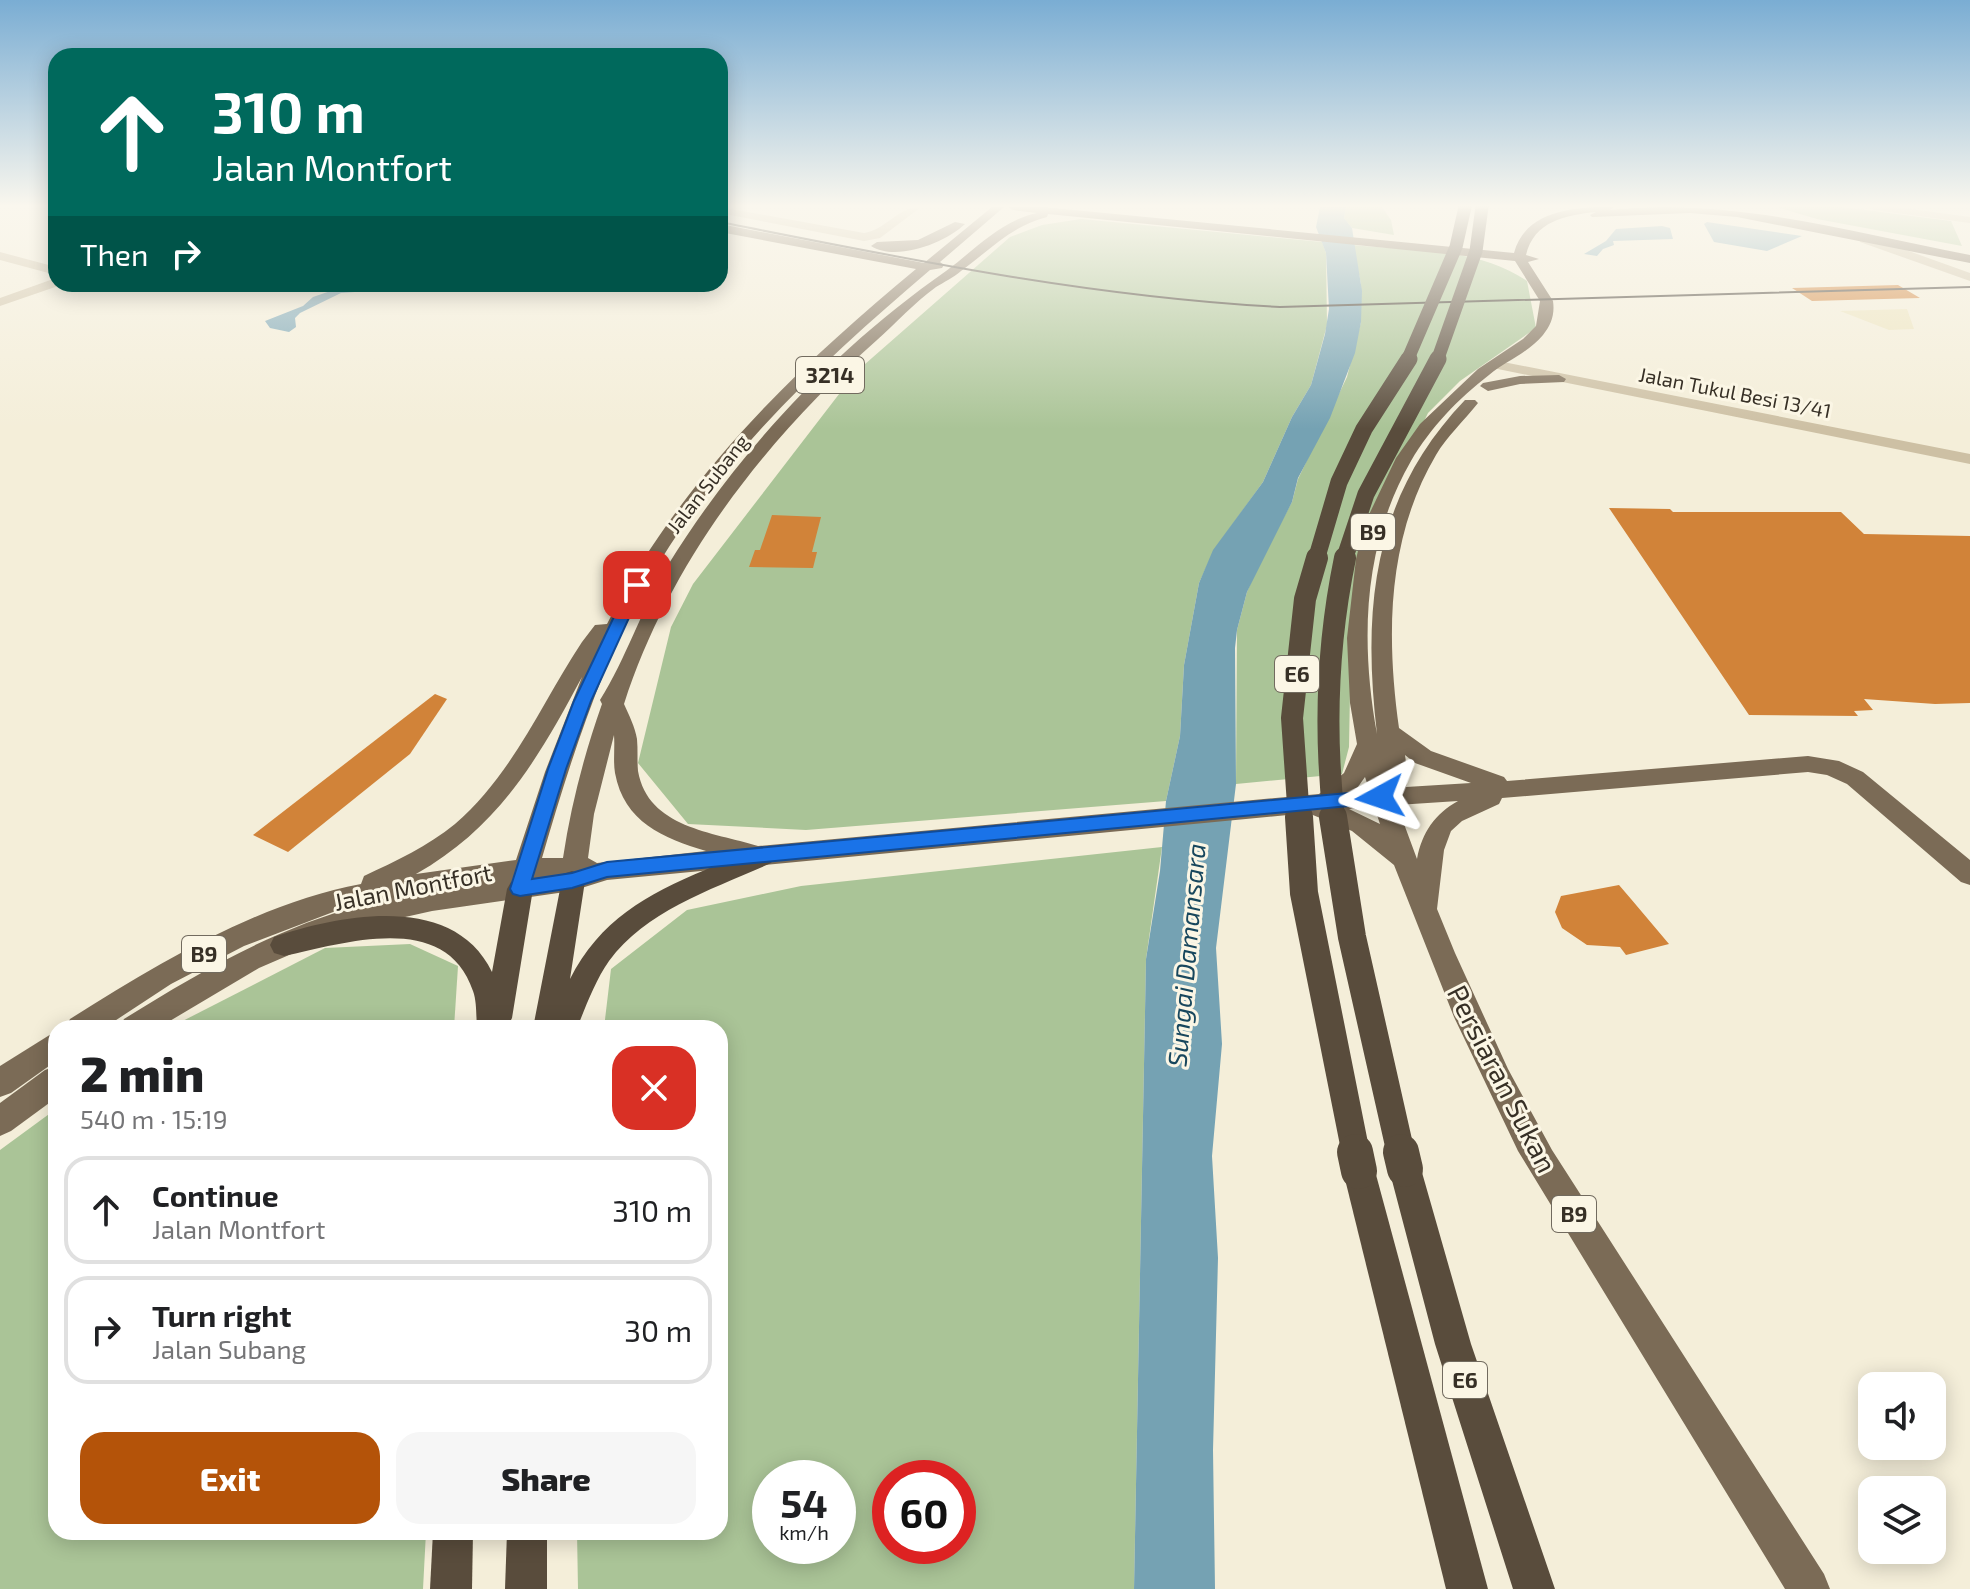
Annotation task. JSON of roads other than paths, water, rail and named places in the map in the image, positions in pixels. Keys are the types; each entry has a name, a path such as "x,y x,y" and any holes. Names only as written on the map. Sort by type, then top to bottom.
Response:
{"highway":[{"name":"E6","path":"1442,281 1413,352 1364,429 1339,482 1305,599 1292,718 1304,893 1359,1171 1465,1583"},
{"name":"E6","path":"1466,281 1439,356 1369,487 1348,540 1334,603 1325,718 1341,883 1405,1169 1453,1344 1534,1589"},
{"path":"566,1020 599,953 629,922 660,903 762,856"},
{"path":"549,1020 573,873"},
{"path":"496,1020 523,878"},
{"path":"284,945 376,926 403,926 430,932 447,939 470,956 488,993 493,1020"},
{"path":"451,1589 453,1540"},
{"path":"526,1589 527,1540"}],"main road":[{"path":"899,281 901,289"},
{"name":"Jalan Subang","path":"523,878 582,701 637,585 675,524 731,451 820,359 901,289 915,281"},
{"name":"Jalan Subang","path":"573,873 592,764 611,700 656,603 707,522 752,460 833,372 925,281"},
{"name":"Persiaran Sukan","path":"1541,281 1547,302 1546,321 1503,365 1428,421 1388,483 1363,562 1356,639 1367,746 1380,797 1461,1003 1529,1140 1809,1589"},
{"path":"1541,358 1564,378"},
{"name":"Persiaran Sukan","path":"1380,797 1396,783 1381,642 1388,558 1411,482 1450,421 1488,386 1503,365"},
{"path":"1488,386 1520,380 1564,378"},
{"path":"338,899 443,848 475,823 513,777 594,639 637,585"},
{"path":"611,700 625,734 627,775 640,809 661,825 679,832 762,856"},
{"path":"1389,732 1423,757 1444,767 1517,789"},
{"path":"1317,803 1347,787 1359,771 1367,746"},
{"path":"1380,797 1517,789 1808,764 1831,767 1855,778 1970,875"},
{"path":"1426,915 1430,854 1440,826 1460,808 1517,789"},
{"name":"B9","path":"762,856 1380,797"},
{"path":"1317,803 1376,833 1410,875"},
{"name":"Jalan Montfort","path":"92,1020 161,976 234,938 338,899 762,856"},
{"name":"Jalan Montfort","path":"146,1020 178,999 284,945 371,912 523,878"},
{"path":"0,1083 48,1050"},
{"path":"0,1121 48,1086"}],"street":[{"path":"0,299 45,281"},
{"name":"Jalan Tukul Besi 13/41","path":"1503,365 1970,456"}],"water":[{"name":"Sungai Damansara","path":"1328,281 1360,281 1361,322 1355,353 1330,418 1298,478 1292,502 1247,592 1235,648 1236,784 1216,948 1222,1044 1212,1156 1218,1258 1213,1450 1215,1589 1134,1589 1146,959 1160,871 1166,801 1180,736 1184,665 1199,583 1213,550 1263,482 1292,417 1311,385 1329,309"},
{"path":"328,292 355,292 341,293 300,313 295,318 296,327 289,332 270,328 265,321 303,306 313,297"}],"tram line":[{"path":"1041,281 1138,295 1280,307 1970,287"}]}
